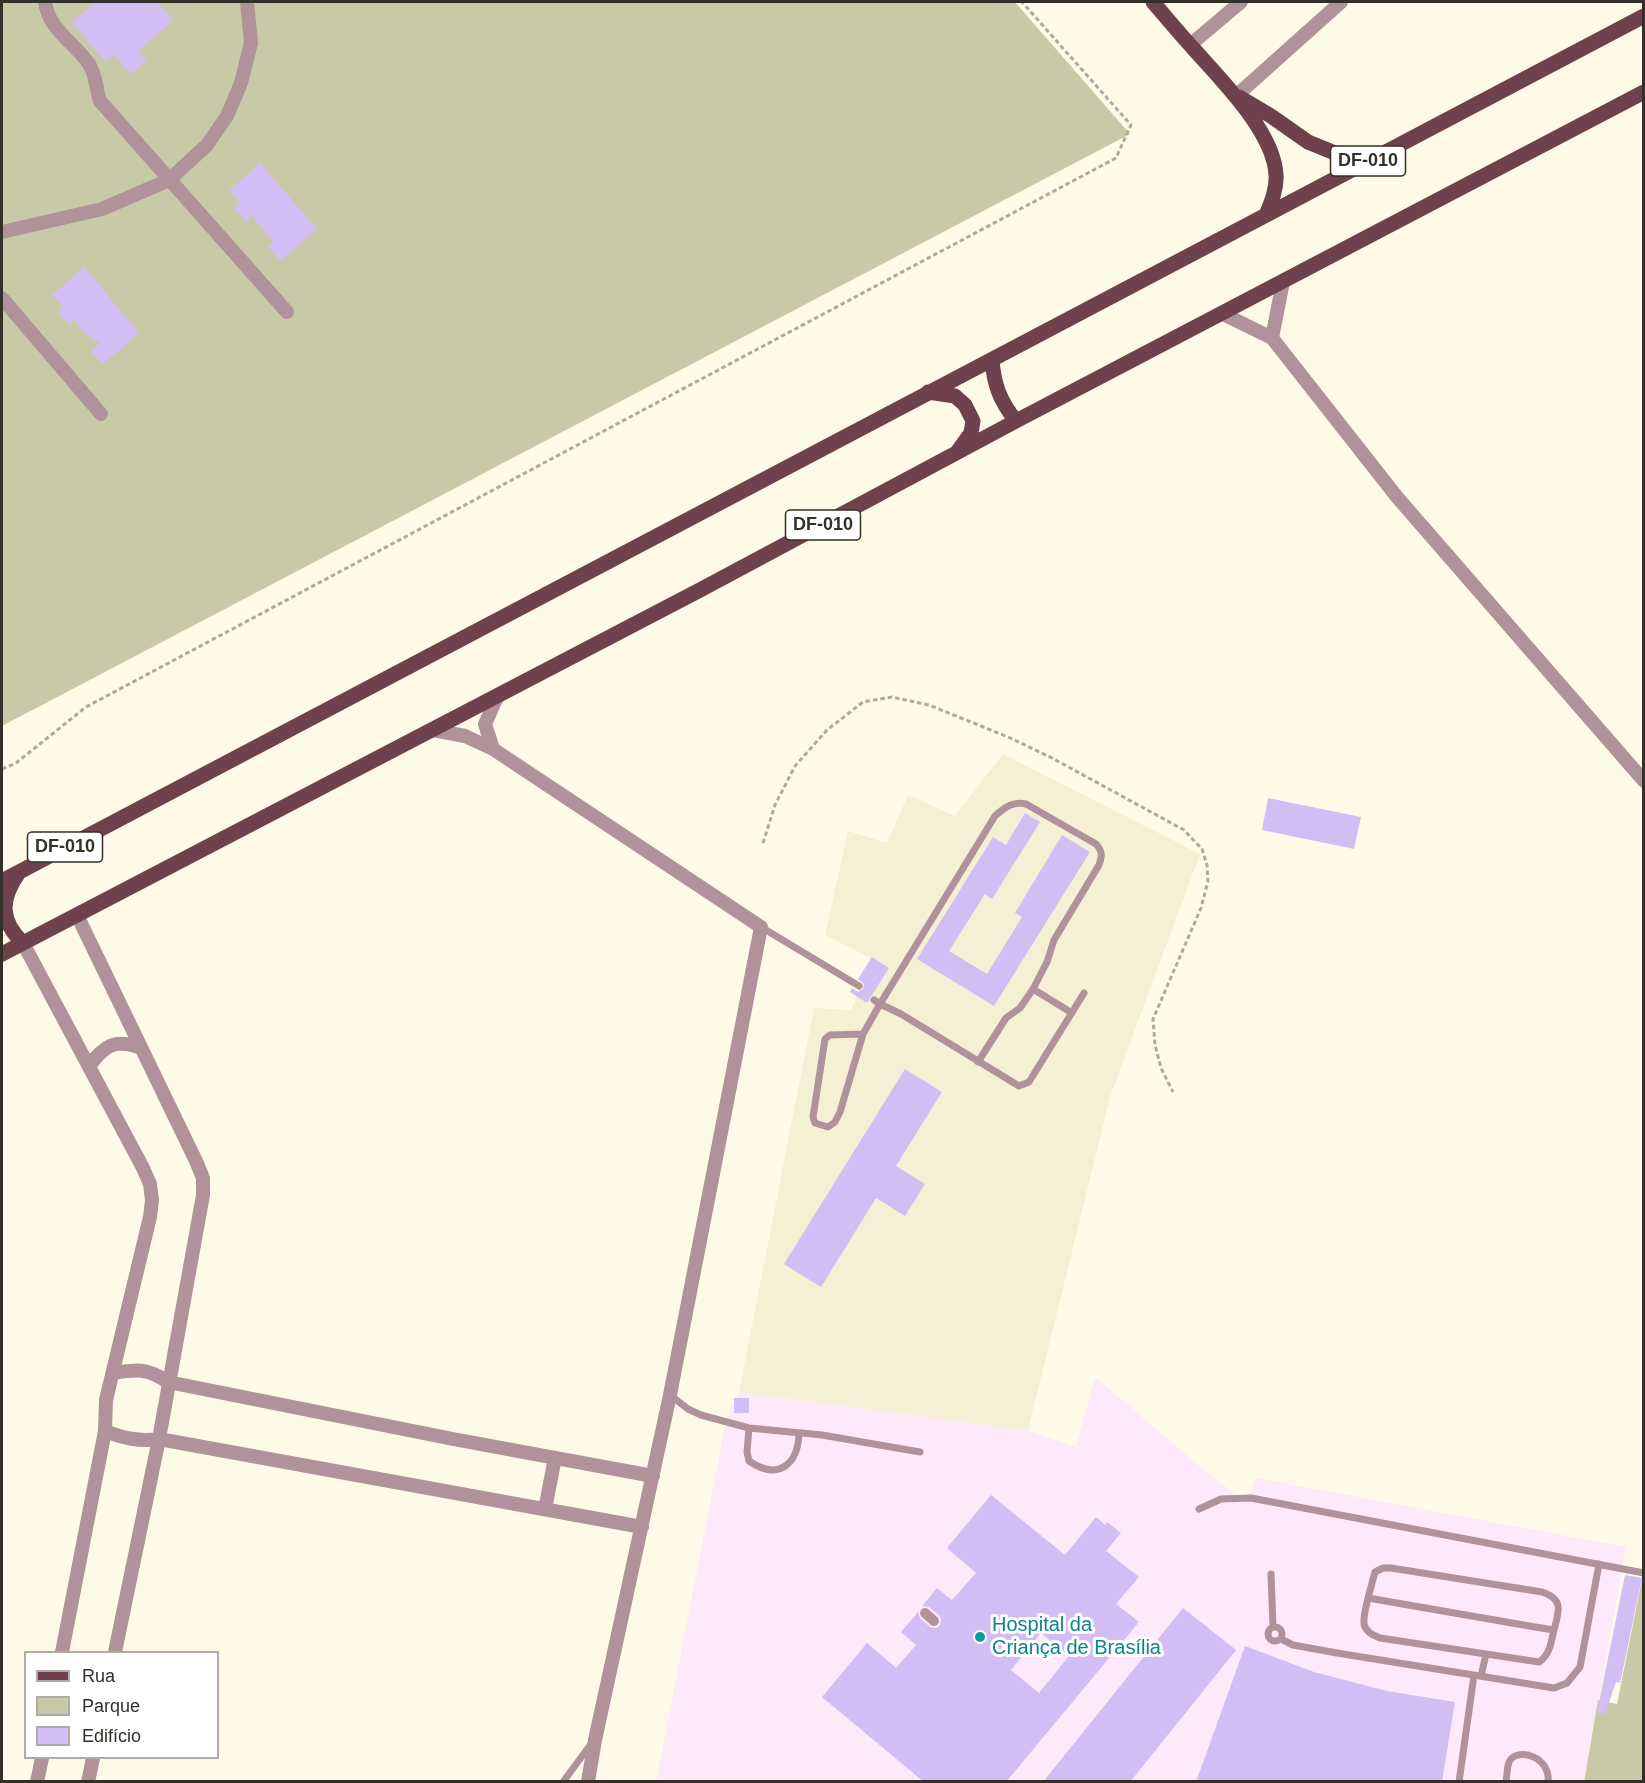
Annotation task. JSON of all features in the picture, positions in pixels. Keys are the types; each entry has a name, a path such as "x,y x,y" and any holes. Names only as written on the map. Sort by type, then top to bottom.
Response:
{"main road":[{"path":"1153,2 1236,96 1264,137 1274,159 1276,177 1273,197 1266,215"},
{"name":"DF-010","path":"2,881 1644,16"},
{"name":"DF-010","path":"2,954 433,730 1644,92"},
{"path":"1236,96 1271,116 1308,142 1362,164"},
{"path":"992,360 997,392 1004,406 1016,421"},
{"path":"928,392 956,396 965,405 973,421 971,433 957,454"},
{"path":"20,871 7,889 4,903 9,928 23,943"}],"street":[{"path":"45,2 58,30 90,65 100,101 286,312"},
{"path":"2,232 102,209 169,180 207,145 227,116 241,83 250,43 247,2"},
{"path":"1190,45 1241,2"},
{"path":"1236,96 1341,2"},
{"path":"1272,338 1283,282"},
{"path":"2,298 101,414"},
{"path":"1223,314 1272,338 1397,497 1644,781"},
{"path":"493,749 485,724 498,695"},
{"path":"433,730 465,736 493,749 761,927 670,1395 595,1740 588,1782"},
{"path":"77,915 202,1178 204,1195 159,1438 115,1651"},
{"path":"23,943 144,1168 150,1184 152,1200 106,1400 105,1431 62,1651"},
{"path":"90,1065 99,1053 118,1043 124,1042 139,1047"},
{"path":"113,1373 142,1370 168,1382 653,1476"},
{"path":"105,1431 131,1440 145,1441 159,1438 642,1527"},
{"path":"545,1509 555,1458"},
{"path":"925,1613 934,1621"},
{"path":"38,1782 42,1759"},
{"path":"88,1782 93,1759"}],"lane":[{"path":"863,1034 830,1035 825,1039 813,1117 816,1123 828,1127 835,1122 863,1034 877,1002 995,816 1004,808 1019,802 1096,844 1102,856 1099,866 1054,940 1047,962 1033,989 1020,1008 1006,1018 978,1062"},
{"path":"761,927 859,986"},
{"path":"1033,989 1072,1013"},
{"path":"877,1002 901,1014 1019,1086 1029,1082 1084,993"},
{"path":"670,1395 688,1409 701,1415 749,1428 799,1432 920,1452"},
{"path":"749,1428 747,1452 749,1461 758,1467 774,1470 787,1465 795,1456 799,1432"},
{"path":"1199,1509 1221,1499 1251,1498 1644,1573"},
{"path":"1271,1574 1273,1627 1268,1633 1270,1640 1281,1639 1304,1647 1554,1688 1567,1683 1580,1667 1599,1564"},
{"path":"1383,1568 1552,1595 1557,1601 1558,1616 1554,1630 1549,1652 1539,1662 1380,1638 1371,1635 1365,1629 1364,1622 1376,1572 1383,1568"},
{"path":"1368,1598 1554,1630"},
{"path":"1459,1782 1478,1676 1486,1654"},
{"path":"563,1782 595,1740"},
{"path":"1506,1782 1509,1762 1515,1756 1524,1754 1544,1763 1549,1773 1548,1782"},
{"path":"591,1765 594,1782"}],"path":[{"path":"2,769 16,763 86,707 1116,158 1131,125 1022,2"},
{"path":"764,843 775,805 795,766 827,730 863,702 892,697 929,705 1008,737 1052,758 1184,830 1202,849 1207,865 1208,881 1201,908 1153,1019 1155,1045 1161,1068 1173,1092"}],"shaded area":[{"path":"1003,754 1200,854 1110,1097 1028,1431 739,1392 814,1008 851,1010 871,958 825,935 848,831 887,843 908,795 955,816"},
{"path":"1095,1377 1245,1502 1256,1478 1626,1547 1584,1781 656,1782 727,1416 739,1392 1028,1431 1076,1447"}],"green space":[{"path":"2,2 1015,2 1130,134 2,726"},
{"path":"1642,1579 1643,1781 1584,1782 1598,1700 1617,1704"}],"building":[{"path":"96,2 157,2 173,20 138,51 147,60 131,74 114,55 106,62 72,22"},
{"path":"260,163 317,229 280,261 268,247 273,242 252,216 246,221 234,208 240,204 229,190"},
{"path":"84,267 139,333 103,364 91,351 100,343 87,335 74,320 69,325 58,312 63,307 52,295"},
{"path":"1268,798 1361,817 1354,849 1262,830"},
{"path":"1025,813 1040,822 992,899 985,894 949,951 987,974 1022,917 1015,913 1062,835 1090,852 994,1006 917,959 993,837 1006,845"},
{"path":"872,957 889,968 867,1003 850,992 852,988 858,992 863,989 864,984 858,979"},
{"path":"905,1069 942,1092 896,1166 925,1184 905,1216 876,1198 821,1287 784,1264"},
{"path":"734,1398 749,1398 749,1413 734,1413"},
{"name":"Hospital da Criança de Brasília","path":"991,1495 1065,1555 1096,1517 1105,1525 1107,1522 1121,1533 1106,1551 1139,1577 1116,1604 1139,1622 1006,1782 924,1782 822,1697 867,1643 896,1668 916,1645 901,1632 918,1612 920,1618 930,1627 936,1628 940,1625 939,1615 929,1607 922,1606 937,1588 952,1600 976,1573 947,1548","holes":["1041,1633 1069,1656 1039,1693 1011,1670"]},
{"path":"1625,1575 1642,1578 1620,1683 1616,1682 1605,1714 1597,1712"},
{"path":"1183,1608 1236,1650 1130,1782 1043,1782"},
{"path":"1245,1646 1314,1672 1387,1691 1455,1702 1442,1782 1196,1782"}],"place":[{"name":"Hospital da Criança de Brasília","path":"980,1637"}]}
